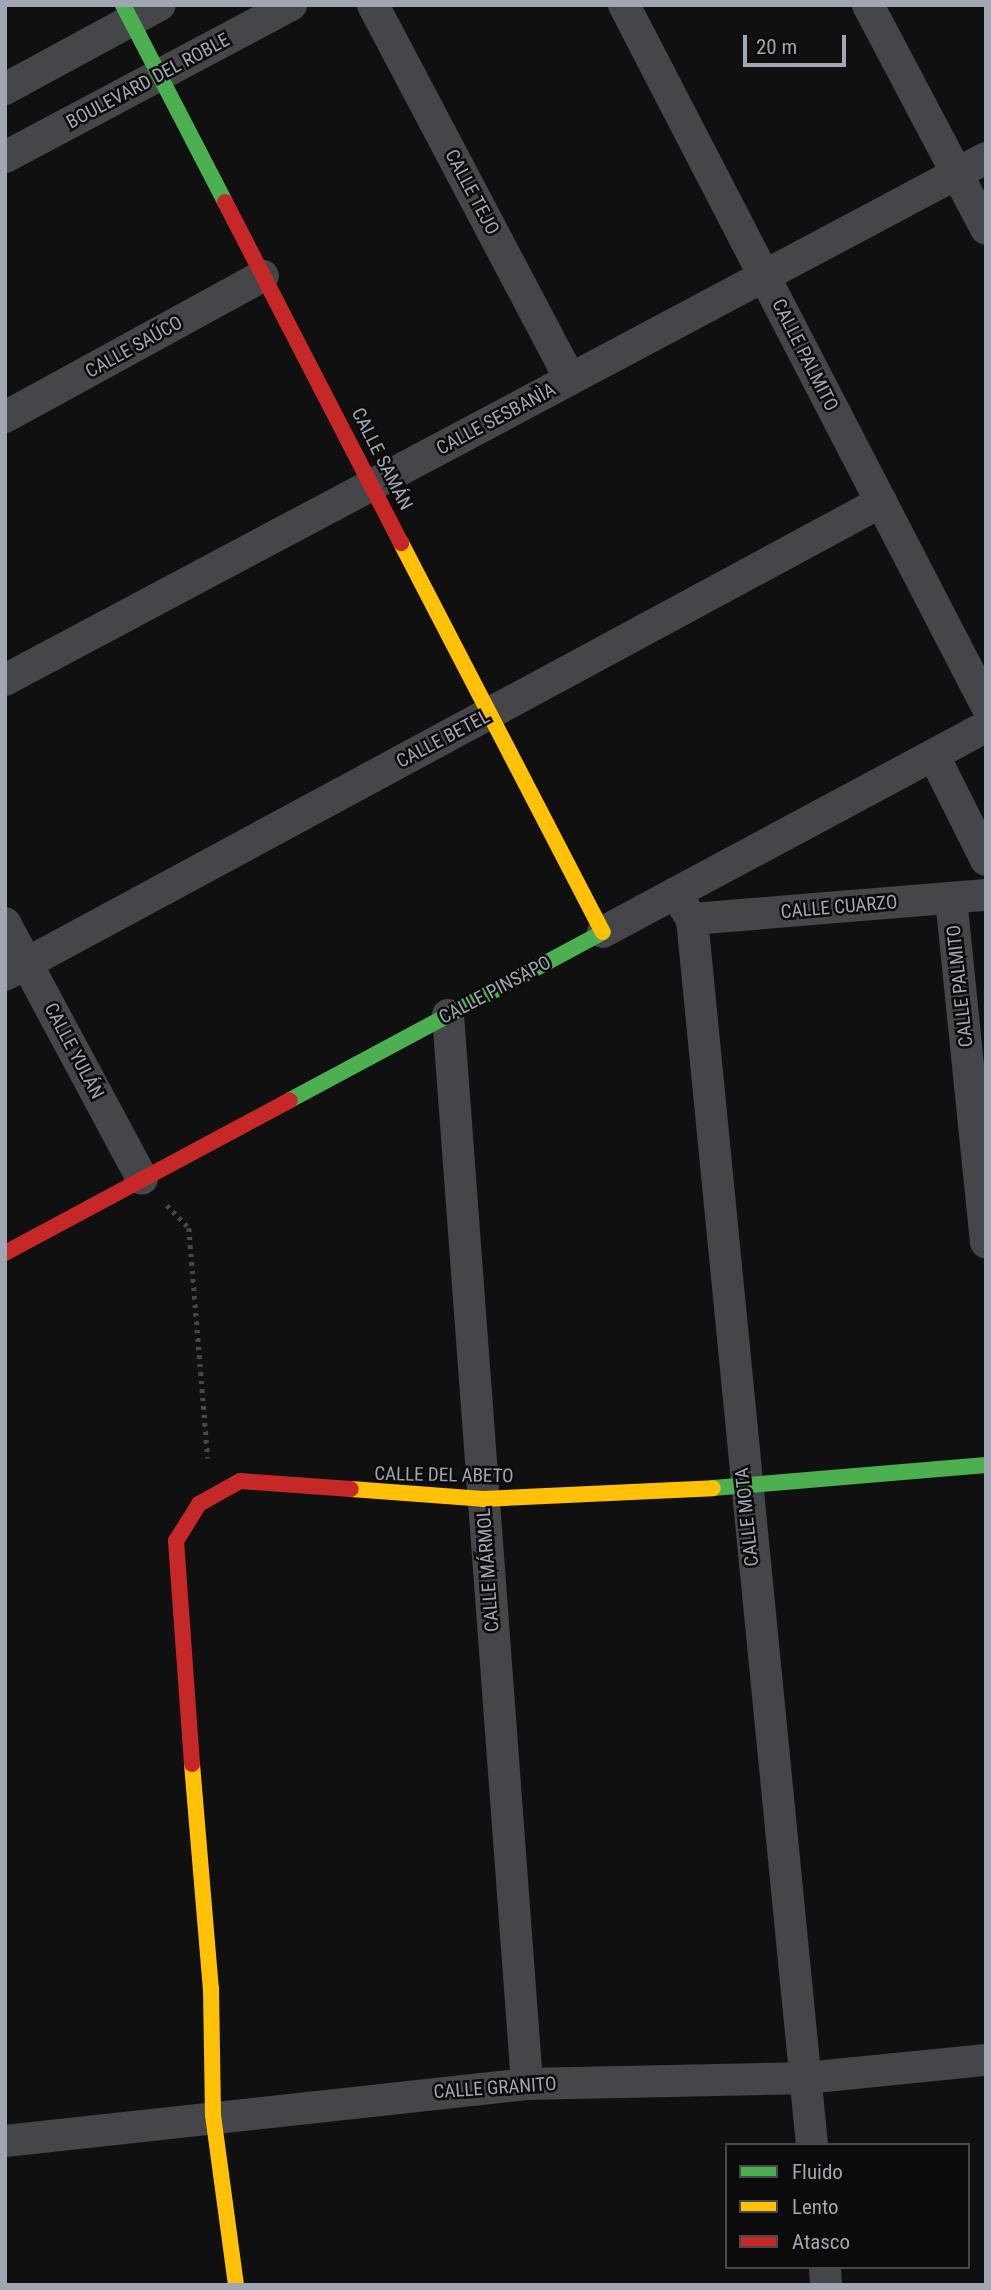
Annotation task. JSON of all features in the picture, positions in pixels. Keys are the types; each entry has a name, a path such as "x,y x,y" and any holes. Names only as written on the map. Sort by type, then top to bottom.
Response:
{"street":[{"path":"5,89 127,13 160,5"},
{"name":"BOULEVARD DEL ROBLE","path":"5,156 290,5"},
{"name":"CALLE TEJO","path":"373,5 570,379"},
{"name":"CALLE PALMITO","path":"624,5 986,705"},
{"path":"868,5 986,229"},
{"name":"CALLE SAMÁN","path":"127,13 603,932"},
{"name":"CALLE SESBANÌA","path":"5,680 986,158"},
{"name":"CALLE SAÚCO","path":"5,418 263,276"},
{"name":"CALLE BETEL","path":"16,969 881,502"},
{"name":"CALLE PINSAPO","path":"5,1253 986,727"},
{"path":"934,756 986,860"},
{"name":"CALLE MOTA","path":"675,893 692,919 744,1487 812,2143"},
{"name":"CALLE CUARZO","path":"692,919 986,895"},
{"name":"CALLE PALMITO","path":"951,898 986,1242"},
{"name":"CALLE YULÁN","path":"5,923 16,969 142,1180"},
{"name":"CALLE MÁRMOL","path":"448,1015 527,2084"},
{"name":"CALLE DEL ABETO","path":"240,1481 483,1499 744,1487 986,1465"},
{"path":"236,2285 213,2115 211,1988 184,1716 176,1541 199,1504 240,1481"},
{"name":"CALLE GRANITO","path":"5,2141 213,2115 527,2084 805,2078 986,2060"}],"path":[{"path":"142,1180 189,1228 205,1456 240,1481"}],"traffic: fast":[{"path":"123,5 225,202"},
{"path":"290,1100 603,932"},
{"path":"713,1488 986,1465"}],"traffic: slow":[{"path":"401,543 603,932"},
{"path":"351,1489 483,1499 713,1488"},
{"path":"192,1764 211,1988 213,2115 236,2285"}],"traffic: jam":[{"path":"225,202 401,543"},
{"path":"5,1253 290,1100"},
{"path":"192,1764 176,1541 199,1504 240,1481 351,1489"}]}
